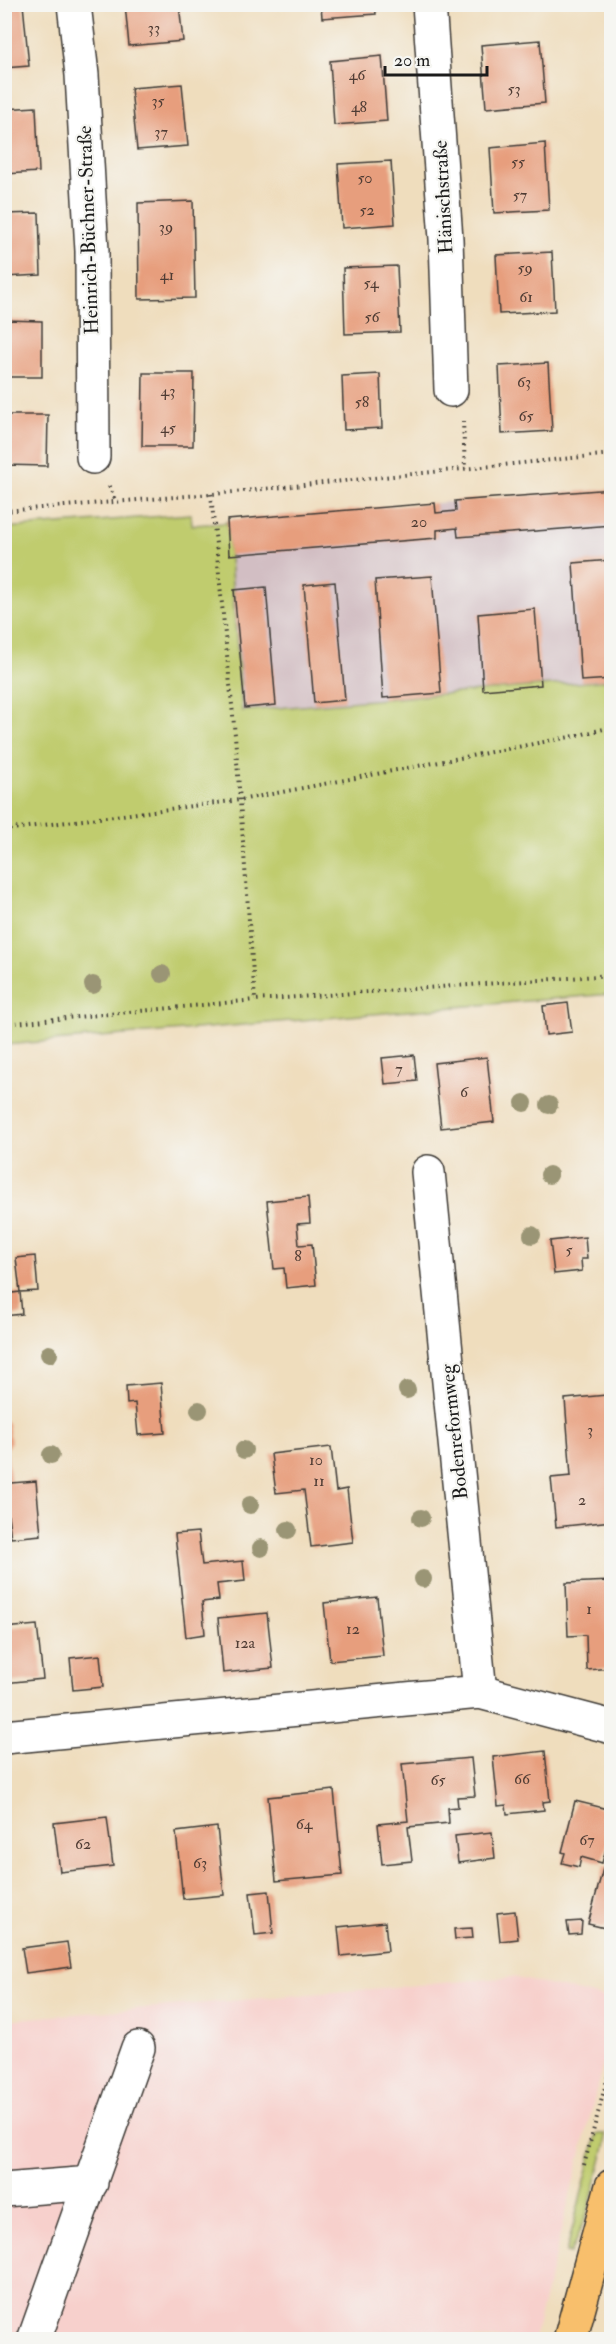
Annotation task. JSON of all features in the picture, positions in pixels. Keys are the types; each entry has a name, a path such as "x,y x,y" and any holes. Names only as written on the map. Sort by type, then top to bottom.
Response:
{"main road":[{"path":"570,2340 612,2186"}],"street":[{"name":"Heinrich-Büchner-Straße","path":"74,4 82,75 92,251 93,457"},
{"name":"Hänischstraße","path":"429,4 446,238 450,390"},
{"name":"Bodenreformweg","path":"428,1172 480,1692"},
{"path":"4,1737 480,1692 612,1727"},
{"path":"34,2340 138,2048"},
{"path":"4,2190 91,2183"}],"path":[{"path":"450,390 463,418 465,468"},
{"path":"4,511 211,494 612,454"},
{"path":"211,494 236,735 255,1000"},
{"path":"4,830 240,800 612,727"},
{"path":"4,1024 255,1000 612,975"}],"shaded area":[{"path":"611,489 611,680 242,711 227,520"},
{"path":"513,1977 611,1999 611,2032 534,2339 5,2340 5,2020"}],"green space":[{"path":"191,514 192,525 226,523 227,520 242,711 611,680 611,994 5,1045 5,528"},
{"path":"597,2134 605,2134 606,2143 588,2211 570,2254 566,2253"}],"building":[{"path":"4,4 23,4 29,66 4,68"},
{"path":"125,4 179,4 183,41 129,46"},
{"path":"321,4 375,4 376,14 322,18"},
{"path":"540,40 545,103 486,108 481,45"},
{"path":"382,56 387,121 334,125 330,61"},
{"path":"182,84 188,146 137,150 131,88"},
{"path":"36,107 39,172 4,174 4,109"},
{"path":"545,143 549,210 494,213 490,148"},
{"path":"391,161 395,224 342,228 338,164"},
{"path":"193,201 195,298 139,299 138,203"},
{"path":"39,213 41,275 4,277 4,214"},
{"path":"552,252 555,311 499,314 496,255"},
{"path":"397,266 400,332 345,334 343,268"},
{"path":"4,320 42,321 42,377 4,377"},
{"path":"548,363 552,431 502,434 499,366"},
{"path":"143,373 194,373 193,446 142,446"},
{"path":"380,374 382,428 344,430 342,376"},
{"path":"4,415 48,415 47,466 4,465"},
{"path":"612,489 612,525 458,537 457,528 437,530 437,538 229,555 227,520 435,503 436,513 456,511 455,501"},
{"path":"612,560 612,679 581,681 573,563"},
{"path":"432,576 441,693 383,698 375,580"},
{"path":"335,582 345,700 314,703 304,585"},
{"path":"266,587 276,705 245,708 234,590"},
{"path":"535,609 541,685 483,690 478,614"},
{"path":"568,1003 572,1032 546,1035 543,1006"},
{"path":"414,1055 417,1081 385,1084 382,1058"},
{"path":"487,1057 494,1122 441,1128 434,1063"},
{"path":"308,1197 310,1223 297,1224 299,1245 312,1244 316,1285 286,1288 284,1268 274,1269 267,1201"},
{"path":"585,1237 587,1259 581,1259 582,1271 554,1274 550,1241"},
{"path":"35,1256 38,1291 20,1292 16,1258"},
{"path":"20,1292 22,1314 4,1316 4,1294"},
{"path":"161,1383 165,1433 138,1435 135,1403 127,1404 126,1386"},
{"path":"606,1395 608,1418 612,1418 612,1521 556,1527 551,1478 571,1476 565,1399"},
{"path":"4,1419 8,1423 11,1443 7,1450 11,1483 36,1481 41,1535 11,1538 4,1484"},
{"path":"331,1447 336,1491 347,1489 353,1542 311,1547 304,1490 276,1493 271,1454"},
{"path":"198,1532 202,1565 243,1561 245,1581 217,1584 219,1600 202,1602 205,1634 186,1637 175,1534"},
{"path":"612,1581 612,1668 587,1670 586,1635 568,1636 566,1583"},
{"path":"377,1597 383,1656 330,1661 324,1603"},
{"path":"267,1613 273,1668 223,1673 218,1618"},
{"path":"37,1625 43,1679 4,1683 4,1628"},
{"path":"100,1655 103,1687 73,1690 70,1658"},
{"path":"545,1751 550,1801 543,1802 544,1810 507,1814 506,1805 498,1806 493,1757"},
{"path":"471,1758 475,1796 457,1797 458,1807 448,1808 449,1823 408,1827 412,1861 382,1864 378,1824 408,1821 402,1764"},
{"path":"334,1790 342,1875 276,1881 268,1797"},
{"path":"575,1801 612,1810 612,1828 602,1863 581,1857 579,1867 562,1863 565,1853 562,1852"},
{"path":"107,1817 113,1866 60,1872 54,1823"},
{"path":"217,1827 224,1895 183,1899 176,1832"},
{"path":"492,1832 495,1858 458,1863 455,1836"},
{"path":"604,1865 612,1867 612,1925 606,1924 605,1928 588,1924"},
{"path":"269,1891 273,1933 255,1935 250,1893"},
{"path":"515,1911 518,1939 500,1941 497,1913"},
{"path":"582,1921 581,1934 569,1935 567,1922"},
{"path":"385,1922 388,1951 341,1956 338,1927"},
{"path":"472,1928 473,1938 455,1939 454,1929"},
{"path":"67,1942 71,1967 26,1973 22,1948"}]}
